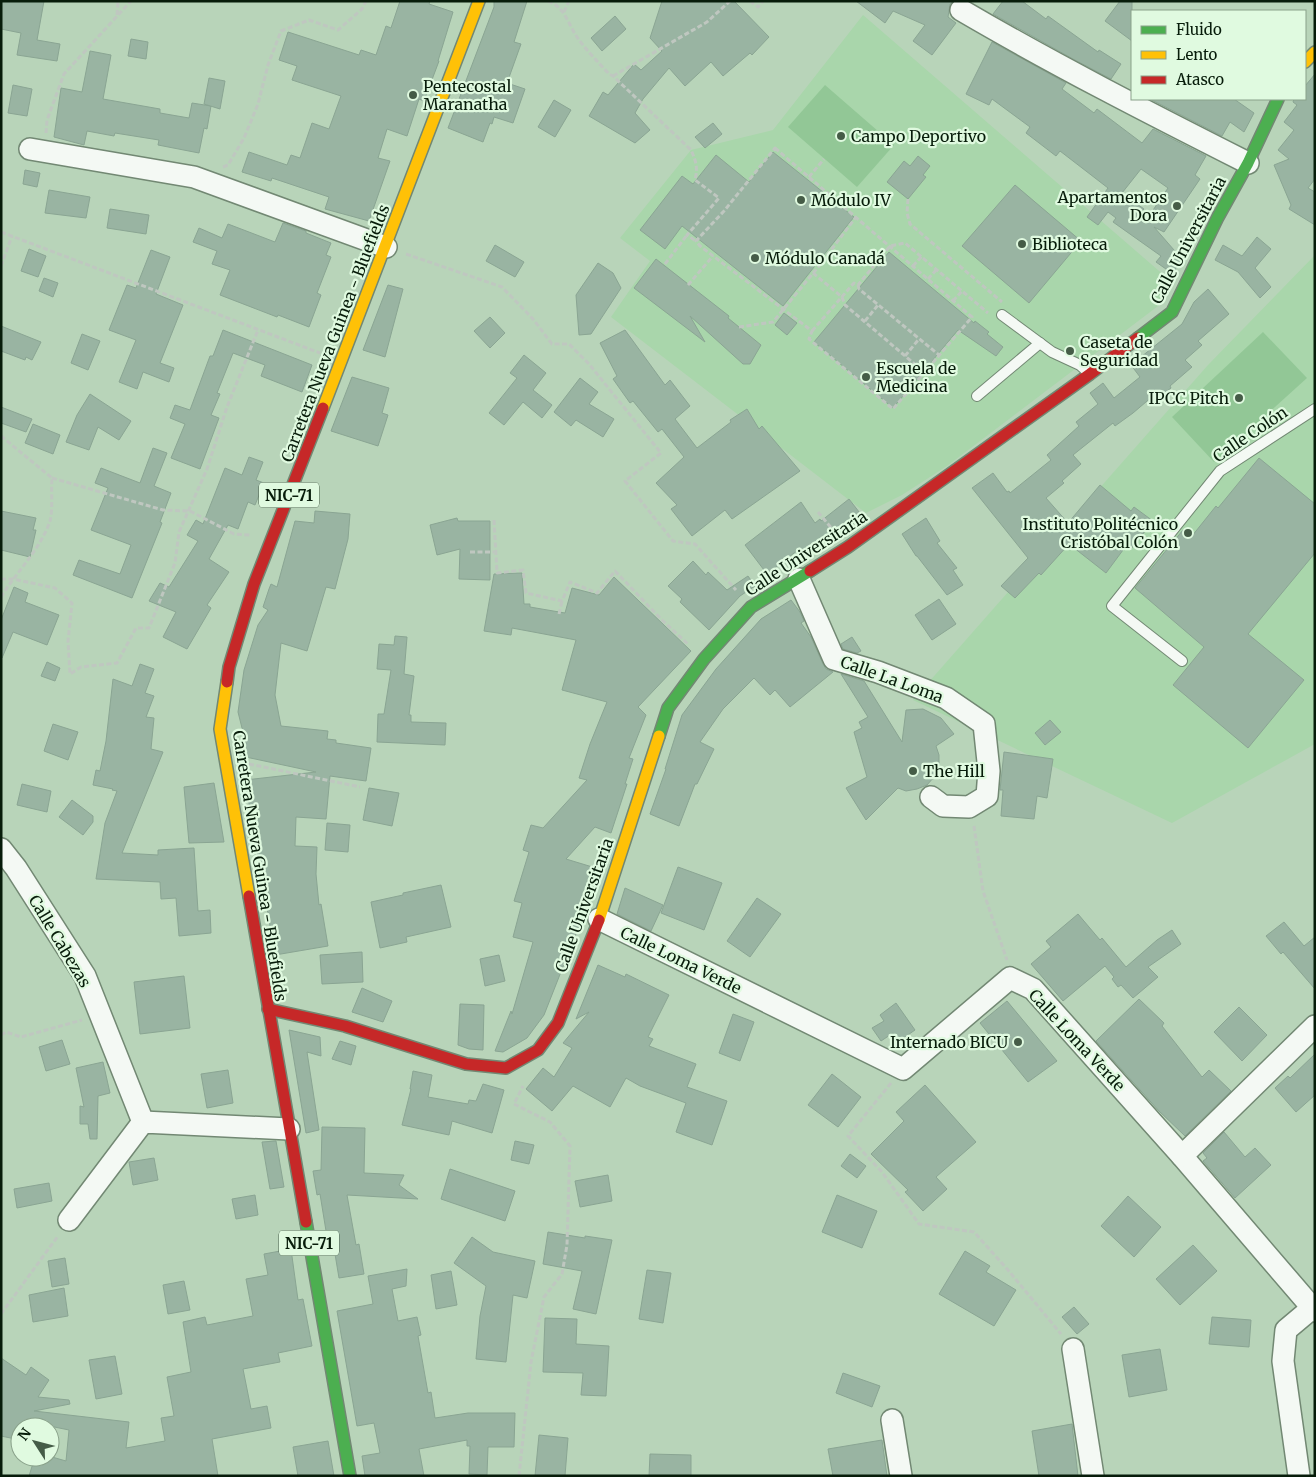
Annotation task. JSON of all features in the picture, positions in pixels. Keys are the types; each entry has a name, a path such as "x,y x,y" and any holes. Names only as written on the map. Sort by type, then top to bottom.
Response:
{"main road":[{"name":"Carretera Nueva Guinea - Bluefields","path":"350,1476 220,729 229,667 254,584 386,248 479,1"},
{"path":"1306,61 1315,52"},
{"name":"Calle Universitaria","path":"268,1009 344,1026 466,1064 506,1068 538,1050 558,1023 599,919 668,708 704,659 751,607 848,548 1090,374 1172,312 1218,217 1248,163 1278,100"}],"street":[{"path":"961,10 1048,60 1136,107 1248,163"},
{"path":"37,150 194,177 386,248"},
{"name":"Calle La Loma","path":"799,578 834,659 878,672 946,698 984,724 989,771 987,796 969,808"},
{"path":"930,797 943,806 969,808"},
{"name":"Calle Cabezas","path":"1,850 16,868 84,976 143,1122"},
{"name":"Calle Loma Verde","path":"599,919 902,1069"},
{"path":"902,1069 1010,978"},
{"name":"Calle Loma Verde","path":"1010,978 1033,989 1182,1156 1313,1310"},
{"path":"1182,1156 1315,1026"},
{"path":"69,1220 143,1122 289,1130"},
{"path":"1299,1476 1283,1361 1286,1330 1313,1310"},
{"path":"1074,1349 1094,1476"},
{"path":"892,1420 901,1476"}],"lane":[{"path":"1002,315 1052,352 1080,366 1090,374"},
{"path":"977,396 1040,343"},
{"name":"Calle Colón","path":"1182,661 1112,606 1220,471 1315,409"}],"path":[{"path":"117,16 118,1"},
{"path":"37,150 64,74 131,1"},
{"path":"194,177 228,165 244,138 258,104 268,65 280,31 309,20 338,30 362,9 366,1"},
{"path":"548,1 554,3 564,12 578,39 608,74 613,76 691,150 698,169 695,180 719,198 665,264"},
{"path":"564,12 569,1"},
{"path":"613,76 706,22 730,1"},
{"path":"750,1 758,7 763,1"},
{"path":"696,241 724,211 774,148 972,317 893,408 809,339 812,331 854,282 858,285 859,289 939,355"},
{"path":"809,177 824,159"},
{"path":"858,285 890,246 905,242 997,320 1008,306 910,224 907,213 908,200"},
{"path":"739,327 773,322 856,217"},
{"path":"1,232 342,361"},
{"path":"687,235 812,331"},
{"path":"1,266 12,236"},
{"path":"386,248 502,287 533,319 552,344 569,344 589,364 661,452 625,481 673,540 695,544 751,607"},
{"path":"688,284 713,256"},
{"path":"913,266 922,256"},
{"path":"928,279 937,269"},
{"path":"813,273 842,297 846,305 924,372"},
{"path":"953,301 962,290"},
{"path":"865,321 878,305"},
{"path":"1,578 55,588 72,603 68,641 70,674 82,667 117,663 136,628 149,628 175,563 179,532 190,511 207,468 227,407 258,330"},
{"path":"905,356 919,339"},
{"path":"1,436 52,478 163,510 190,511 234,534 273,536"},
{"path":"1,597 34,552 50,520 52,478"},
{"path":"494,520 494,552 497,573 523,570 526,593 562,601"},
{"path":"470,552 494,552"},
{"path":"559,614 570,582 597,593 615,570 663,621 704,659"},
{"path":"224,758 360,787"},
{"path":"969,808 976,834 983,891 1005,953 1010,978"},
{"path":"1,1035 6,1032 21,1037 100,1014"},
{"path":"519,1476 531,1362 544,1297 562,1274 566,1245 570,1146 550,1122 514,1104 538,1050"},
{"path":"902,1069 848,1136 882,1172 919,1224 974,1232 1074,1349"},
{"path":"1,1314 69,1220"}],"shaded area":[{"path":"863,15 1173,283 1162,303 947,466 902,495 866,513 611,317 650,261 620,238 691,150 773,130"},
{"name":"Campo Deportivo","path":"825,85 894,145 857,187 788,127"},
{"name":"Instituto Politécnico Cristóbal Colón","path":"1315,255 1315,744 1172,823 913,700 1208,365"},
{"name":"IPCC Pitch","path":"1263,332 1307,378 1214,462 1172,417"}],"building":[{"path":"1,1 44,1 37,40 60,44 57,61 17,55 21,33 1,29"},
{"path":"400,1 430,1 429,4 453,12 439,61 424,101 419,99 407,136 387,129 378,158 390,161 369,221 325,209 329,197 272,178 271,181 242,172 249,152 287,165 291,155 300,158 312,123 329,129 341,96 292,80 297,66 279,60 288,32 359,55 361,50 376,55 386,26 391,28"},
{"path":"494,1 527,1 514,42 521,44 507,83 525,89 513,123 494,117 483,142 448,128 494,7"},
{"path":"662,1 734,1 769,37 752,55 750,53 723,76 711,62 685,86 669,68 643,99 635,113 650,130 635,143 589,116 603,92 608,95 634,64 641,70 662,51 650,38"},
{"path":"856,1 953,1 950,4 948,17 956,23 932,55 913,41 925,25 893,11 885,23"},
{"path":"1003,1 1022,1 1046,19 1048,16 1098,52 1099,50 1121,64 1111,79 1073,59 993,14"},
{"path":"1120,1 1132,1 1131,40 1105,21"},
{"path":"615,16 626,29 602,51 591,38"},
{"path":"131,39 148,42 146,59 128,56"},
{"path":"992,42 1066,83 1062,89 1094,113 1097,109 1142,143 1153,129 1206,156 1195,175 1200,179 1164,232 1154,227 1181,258 1173,274 1156,262 1161,256 1113,222 1116,218 1108,212 1098,225 1087,217 1108,188 1060,151 1056,156 1026,133 1030,127 992,99 989,105 966,94","holes":["1141,169 1168,188 1147,219 1141,212 1144,209 1122,193"]},
{"path":"90,51 111,55 103,99 160,109 160,113 189,118 192,103 211,106 207,129 204,128 199,153 158,145 159,140 115,133 114,136 87,131 84,145 54,137 61,88 82,92"},
{"path":"1315,74 1315,179 1308,188 1315,192 1315,225 1289,209 1291,205 1274,165 1289,159 1278,150 1294,130 1284,122 1297,105 1293,102 1294,100 1306,100 1306,85"},
{"path":"209,78 225,81 220,109 204,104"},
{"path":"13,85 32,89 27,116 8,113"},
{"path":"554,100 571,110 555,137 538,127"},
{"path":"1152,100 1235,100 1254,113 1244,132 1230,122 1222,136"},
{"path":"713,123 722,134 705,148 695,137"},
{"path":"773,152 854,217 783,306 682,226 665,249 640,230 682,176 693,184 716,155 749,182"},
{"path":"918,156 930,166 923,175 926,177 908,199 887,182 904,161 910,166"},
{"path":"25,170 40,173 37,187 23,184"},
{"name":"Biblioteca","path":"1015,185 1081,241 1029,303 962,246"},
{"path":"49,190 90,197 86,218 45,213"},
{"path":"110,209 149,215 146,234 107,228"},
{"path":"283,223 331,243 326,255 331,257 317,293 321,295 309,327 220,295 230,270 212,264 217,251 193,242 199,228 222,238 228,224 275,242"},
{"path":"1257,237 1271,249 1255,268 1271,287 1260,298 1238,272 1215,260 1223,245 1242,256"},
{"path":"495,245 524,262 515,277 486,261"},
{"path":"29,249 46,256 38,277 21,271"},
{"path":"151,250 170,257 156,294 183,305 160,363 174,368 169,382 143,372 137,389 119,382 136,340 109,330 127,285 136,288"},
{"path":"889,252 974,323 975,321 989,332 987,334 1003,347 996,356 958,330 893,408 814,342"},
{"path":"656,259 729,316 728,318 761,345 750,364 743,364 690,316 705,342 634,288"},
{"path":"598,263 613,273 621,288 591,334 579,335 576,295"},
{"path":"44,278 58,283 53,297 39,291"},
{"path":"388,285 403,289 385,357 363,350"},
{"path":"1208,289 1229,314 1198,341 1202,345 1185,360 1192,367 1170,386 1171,388 1156,399 1153,396 1115,426 1113,423 1073,455 1081,464 1062,481 1064,483 1046,498 1068,523 1100,485 1131,511 1134,507 1153,521 1131,549 1126,546 1106,573 1069,544 1041,575 1039,573 1015,598 1001,586 1028,558 972,488 993,473 1007,492 1009,491 1010,493 1051,460 1047,455 1079,426 1076,422 1098,404 1090,393 1103,383 1114,398 1140,377 1131,365 1182,324 1194,302"},
{"path":"784,313 797,323 787,335 775,325"},
{"path":"490,317 505,333 490,348 474,331"},
{"path":"1,326 41,342 32,360 26,357 25,360 1,351"},
{"path":"223,330 312,365 302,392 261,376 265,365 233,353 217,393 220,394 211,415 219,418 200,469 171,458 185,424 170,418 175,405 190,410 210,356 213,356"},
{"path":"625,330 665,385 670,380 690,406 675,419 697,448 731,422 730,420 747,409 759,429 762,426 800,471 732,519 725,510 692,536 671,509 677,505 656,483 684,457 662,429 658,432 633,401 630,403 613,379 617,376 600,343"},
{"path":"82,334 100,341 88,370 71,363"},
{"path":"524,355 546,373 533,390 552,405 542,418 523,402 504,425 489,413 517,378 510,373"},
{"path":"352,377 389,388 382,413 388,415 378,446 331,431"},
{"path":"580,378 598,392 589,404 614,419 603,437 576,420 571,426 554,412"},
{"path":"90,394 131,421 119,440 98,427 89,450 66,442 77,415"},
{"path":"1,407 32,419 26,432 1,423"},
{"path":"33,424 60,435 53,454 25,443"},
{"path":"153,448 167,453 154,486 171,493 160,522 162,523 132,598 73,575 79,560 120,574 131,545 91,530 108,488 95,483 101,468 140,483"},
{"path":"249,457 263,462 256,480 264,483 255,505 248,502 238,529 228,525 209,559 229,572 207,605 211,608 187,649 163,637 176,612 149,601 160,583 169,587 198,541 187,535 196,520 203,524 225,468 242,475"},
{"path":"1259,458 1315,504 1315,553 1248,634 1304,680 1248,748 1173,685 1204,647 1135,588 1183,530 1192,536"},
{"path":"849,499 863,517 803,557 798,550 767,574 745,545 801,502 815,523 820,519 821,521"},
{"path":"1,511 36,518 33,530 36,530 30,557 1,550"},
{"path":"315,511 350,514 348,539 335,589 326,587 307,651 281,643 275,695 281,726 328,731 327,739 336,740 336,743 371,748 366,781 330,776 326,819 296,817 295,846 317,847 316,874 319,905 321,904 328,946 275,955 245,780 316,772 241,756 239,745 246,744 238,712 244,670 258,625 268,610 263,607 271,584 277,587 295,521 314,523"},
{"path":"457,518 458,521 490,521 490,580 459,579 460,549 437,555 430,525"},
{"path":"926,518 940,541 937,543 957,568 953,570 963,585 947,595 916,556 902,534"},
{"path":"693,561 706,575 708,572 727,590 748,576 755,586 740,596 709,630 680,602 682,599 668,586"},
{"path":"522,573 524,604 530,604 530,607 565,613 572,588 599,595 614,577 691,651 638,707 646,715 629,758 633,759 625,784 627,784 611,833 595,827 566,859 599,869 587,906 585,905 581,921 544,1015 527,1038 503,1052 495,1051 511,1011 512,1014 533,942 513,937 522,903 514,901 529,852 523,850 531,825 543,828 587,780 579,778 607,702 562,690 576,640 512,628 511,635 484,631 494,574"},
{"path":"14,587 28,593 25,602 59,615 47,645 13,632 2,658 1,620"},
{"path":"939,599 956,624 932,640 915,615"},
{"path":"791,600 800,612 804,621 801,623 811,637 823,664 826,669 833,672 790,707 775,690 770,695 754,678 723,709 700,742 714,749 697,784 695,784 679,826 650,814 682,715 716,669 761,619"},
{"path":"395,636 407,637 404,674 414,676 409,715 411,715 411,722 446,723 445,745 377,742 378,714 384,714 391,670 377,669 379,644 394,645"},
{"path":"852,637 861,651 857,653 843,649 841,644"},
{"path":"47,662 60,668 55,681 41,676"},
{"path":"140,664 154,669 145,693 154,696 146,717 154,718 151,749 163,752 122,853 158,855 158,850 194,848 198,911 210,910 211,933 179,936 176,898 161,899 160,882 96,879 105,823 117,791 93,785 96,770 100,771 106,741 113,679 132,686"},
{"path":"841,674 864,681 902,742 906,710 923,709 941,718 954,734 936,746 939,755 939,766 934,777 927,785 906,791 898,788 866,820 846,788 867,777 854,732 862,728 859,722 868,717"},
{"path":"1050,720 1061,732 1045,745 1035,733"},
{"path":"53,724 78,732 68,760 44,751"},
{"path":"1004,752 1053,759 1047,798 1037,796 1034,819 1001,816 1003,790 1000,790"},
{"path":"214,783 224,842 189,843 184,787"},
{"path":"22,784 51,791 47,812 17,805"},
{"path":"369,788 399,793 392,826 363,820"},
{"path":"72,800 93,816 93,822 83,835 59,817"},
{"path":"327,823 350,825 348,852 325,850"},
{"path":"678,867 722,883 704,930 661,913"},
{"path":"441,885 451,927 406,937 407,942 380,948 371,902"},
{"path":"625,888 663,905 651,931 617,914"},
{"path":"757,898 781,914 750,957 727,941"},
{"path":"1078,914 1100,940 1102,938 1126,967 1157,940 1172,930 1181,944 1148,967 1158,977 1133,998 1121,985 1118,987 1112,979 1114,977 1105,966 1063,1001 1031,964 1051,947 1046,941"},
{"path":"1284,922 1304,946 1315,937 1315,989 1283,952 1281,954 1266,936"},
{"path":"362,952 363,982 322,984 320,955"},
{"path":"499,955 505,981 485,986 480,959"},
{"path":"598,965 625,977 626,974 669,995 648,1037 653,1039 649,1046 696,1064 687,1087 727,1101 712,1145 676,1132 686,1103 640,1086 626,1078 610,1107 573,1086 552,1111 526,1089 543,1068 554,1077 572,1048 563,1043 589,1012 576,1019"},
{"path":"184,976 190,1028 140,1034 134,982"},
{"path":"362,988 392,1001 383,1022 352,1012"},
{"path":"1139,999 1164,1023 1162,1026 1202,1077 1209,1070 1231,1091 1185,1136 1159,1111 1096,1041"},
{"name":"Internado BICU","path":"1007,1001 1057,1061 1028,1082 980,1023"},
{"path":"896,1003 915,1030 899,1041 893,1033 881,1041 872,1028 884,1021 880,1015"},
{"path":"460,1004 484,1005 483,1050 469,1049 458,1045"},
{"path":"1239,1007 1267,1035 1242,1061 1214,1032"},
{"path":"733,1014 754,1022 740,1061 719,1053"},
{"path":"289,1030 320,1037 321,1056 307,1052 319,1130 306,1133"},
{"path":"62,1040 70,1064 46,1071 39,1047"},
{"path":"340,1041 356,1046 351,1065 332,1059"},
{"path":"1315,1054 1315,1095 1296,1112 1275,1088 1288,1076 1290,1078"},
{"path":"103,1062 110,1093 98,1096 97,1139 90,1139 88,1124 80,1124 80,1106 84,1107 76,1068"},
{"path":"228,1070 233,1103 207,1108 201,1074"},
{"path":"413,1071 432,1075 428,1097 468,1104 469,1100 476,1101 483,1084 504,1090 492,1133 452,1121 449,1135 402,1125 411,1089"},
{"path":"832,1074 861,1097 838,1127 808,1105"},
{"path":"925,1085 976,1142 936,1177 947,1189 923,1211 905,1192 908,1190 871,1154 904,1121 896,1112"},
{"path":"322,1127 365,1128 364,1173 404,1175 399,1185 418,1199 347,1195 356,1245 359,1244 364,1274 339,1278 332,1236 327,1237 320,1194 317,1195 313,1171 321,1170"},
{"path":"1224,1132 1245,1157 1255,1148 1271,1165 1235,1198 1203,1161 1207,1158 1203,1153"},
{"path":"276,1141 284,1187 270,1189 262,1142"},
{"path":"515,1141 534,1145 529,1164 511,1160"},
{"path":"850,1154 866,1166 857,1178 841,1166"},
{"path":"154,1158 158,1180 133,1185 129,1162"},
{"path":"450,1169 515,1191 505,1221 441,1199"},
{"path":"608,1175 612,1201 580,1207 575,1181"},
{"path":"49,1183 52,1201 17,1208 14,1189"},
{"path":"255,1195 258,1215 236,1219 232,1199"},
{"path":"837,1195 877,1211 862,1248 822,1232"},
{"path":"1128,1196 1161,1227 1134,1257 1101,1226"},
{"path":"548,1232 612,1240 596,1314 573,1309 582,1271 543,1264"},
{"path":"472,1237 493,1252 535,1261 527,1298 513,1295 506,1362 476,1359 480,1316 486,1286 454,1263"},
{"path":"1193,1245 1217,1271 1180,1305 1156,1279"},
{"path":"291,1249 298,1300 303,1299 312,1346 278,1353 280,1362 243,1369 251,1409 267,1406 271,1428 212,1439 218,1476 29,1476 32,1467 60,1467 60,1459 66,1461 69,1430 60,1428 60,1417 10,1417 10,1438 1,1436 1,1358 26,1375 31,1367 49,1380 38,1397 69,1400 70,1404 34,1411 129,1422 126,1448 165,1441 161,1418 174,1416 167,1377 191,1372 183,1322 205,1317 207,1325 253,1316 246,1279 268,1275 264,1254"},
{"path":"965,1251 990,1266 986,1272 1016,1290 994,1326 939,1294"},
{"path":"65,1258 69,1284 52,1287 48,1261"},
{"path":"407,1269 406,1286 392,1289 398,1321 417,1317 421,1335 418,1336 428,1393 431,1392 435,1418 468,1413 515,1413 514,1447 488,1447 487,1475 469,1474 470,1446 467,1446 467,1440 419,1449 424,1476 365,1476 362,1456 380,1453 374,1423 357,1426 337,1311 373,1304 368,1276"},
{"path":"647,1270 671,1273 663,1323 639,1319"},
{"path":"451,1271 457,1305 436,1309 431,1275"},
{"path":"184,1281 190,1310 168,1314 163,1285"},
{"path":"64,1288 68,1316 33,1322 29,1295"},
{"path":"1074,1307 1089,1324 1077,1334 1062,1317"},
{"path":"1212,1317 1251,1320 1249,1347 1209,1344"},
{"path":"545,1318 577,1319 576,1344 609,1346 606,1396 581,1395 583,1373 543,1372"},
{"path":"1160,1349 1167,1390 1129,1397 1122,1355"},
{"path":"115,1356 122,1394 96,1399 89,1360"},
{"path":"843,1373 880,1386 872,1407 836,1393"},
{"path":"1072,1424 1078,1476 1039,1476 1032,1431"},
{"path":"539,1435 568,1438 565,1476 535,1476"},
{"path":"882,1440 887,1476 833,1476 828,1449"},
{"path":"328,1441 334,1476 298,1476 293,1447"},
{"path":"650,1454 691,1455 691,1476 649,1476"}],"traffic: fast":[{"path":"1138,338 1172,312 1218,217 1248,163 1278,100"},
{"path":"659,736 668,708 704,659 751,607 810,571"},
{"path":"306,1222 350,1476"}],"traffic: slow":[{"path":"323,408 479,1"},
{"path":"1306,61 1315,52"},
{"path":"227,682 220,729 249,896"},
{"path":"599,920 659,736"}],"traffic: jam":[{"path":"810,571 848,547 1138,338"},
{"path":"227,682 229,667 254,584 323,408"},
{"path":"249,896 306,1222"},
{"path":"268,1009 345,1026 466,1064 506,1068 538,1050 558,1023 599,920"}],"place":[{"name":"Pentecostal Maranatha","path":"413,95"},
{"name":"Campo Deportivo","path":"841,136"},
{"name":"Módulo IV","path":"801,200"},
{"name":"Apartamentos Dora","path":"1177,206"},
{"name":"Biblioteca","path":"1022,244"},
{"name":"Módulo Canadá","path":"755,258"},
{"name":"Caseta de Seguridad","path":"1070,351"},
{"name":"Escuela de Medicina","path":"866,377"},
{"name":"IPCC Pitch","path":"1239,398"},
{"name":"Instituto Politécnico Cristóbal Colón","path":"1188,533"},
{"name":"The Hill","path":"913,771"},
{"name":"Internado BICU","path":"1018,1042"}]}
